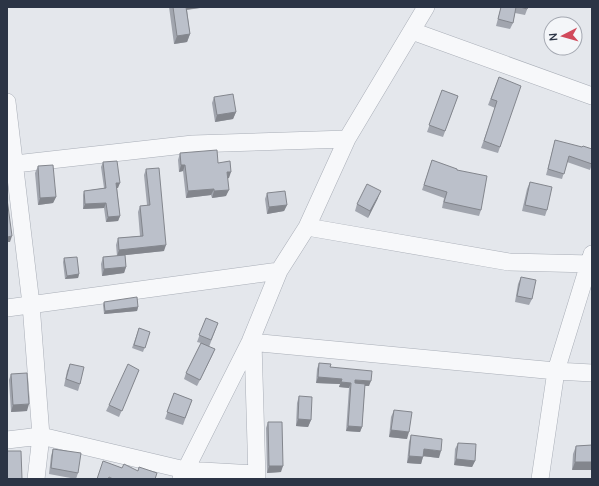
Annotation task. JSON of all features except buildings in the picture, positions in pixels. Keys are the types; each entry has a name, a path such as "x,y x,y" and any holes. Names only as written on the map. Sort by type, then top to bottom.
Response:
{"street":[{"path":"183,475 251,342 279,271 307,228 347,139 426,7"},
{"path":"412,32 592,96"},
{"path":"7,102 9,138 15,164 31,304 41,436 36,479"},
{"path":"15,164 193,144 347,139"},
{"path":"307,228 509,262 591,261 556,371 540,479"},
{"path":"7,308 279,271"},
{"path":"251,342 556,371 592,373"},
{"path":"7,440 41,436 183,475 256,477 251,342"}]}
